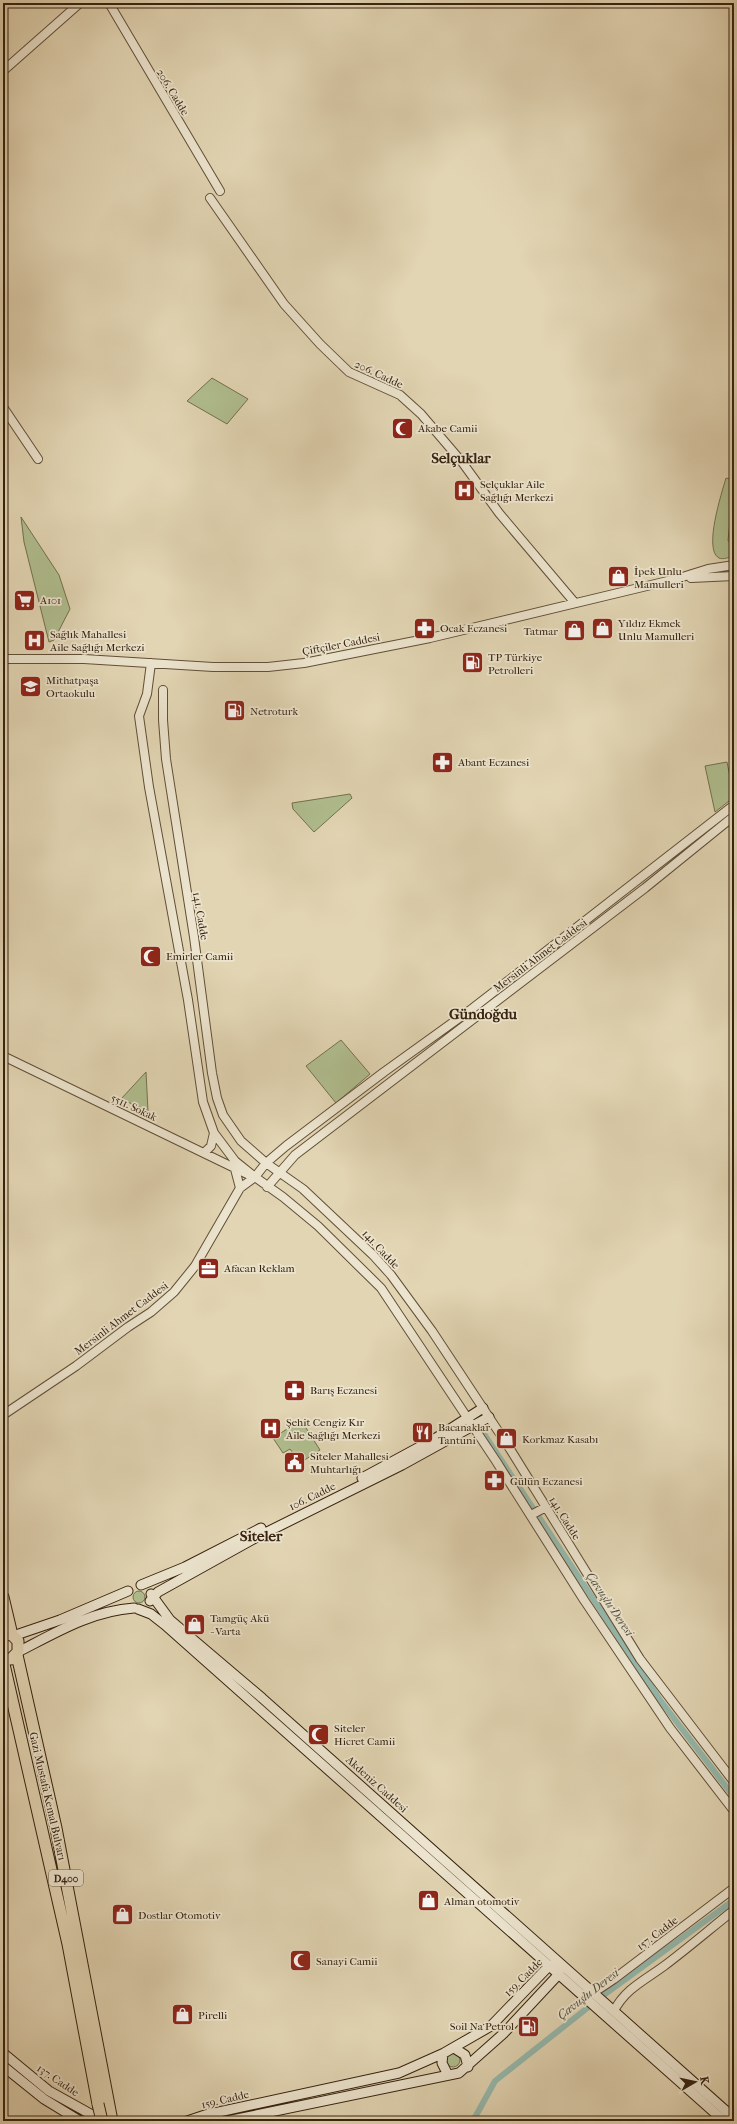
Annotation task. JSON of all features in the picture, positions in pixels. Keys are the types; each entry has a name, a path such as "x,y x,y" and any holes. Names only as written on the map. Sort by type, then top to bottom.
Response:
{"highway":[{"path":"3,1598 9,1635"},
{"name":"Gazi Mustafa Kemal Bulvarı","path":"9,1635 19,1645 17,1653 56,1828 103,2104"},
{"path":"3,1660 11,1659 17,1653"},
{"name":"Gazi Mustafa Kemal Bulvarı","path":"3,1660 7,1692 68,1944 103,2104"},
{"name":"D400","path":"102,2121 103,2104"},
{"name":"D400","path":"103,2104 112,2121"}],"main road":[{"name":"106. Cadde","path":"141,1585 185,1567 370,1474 436,1438 480,1409"},
{"name":"106. Cadde","path":"151,1598 178,1580 257,1537 402,1465 486,1419"},
{"path":"9,1635 67,1617 128,1591 134,1586 141,1585 147,1588 151,1598 145,1608 103,1614 61,1629 17,1653"},
{"path":"128,1591 127,1599 136,1609"},
{"name":"Akdeniz Caddesi","path":"151,1598 170,1620 262,1698 558,1962 586,1993"},
{"name":"Akdeniz Caddesi","path":"136,1609 151,1614 165,1625 549,1966 586,1993"},
{"name":"159. Cadde","path":"187,2121 205,2115 399,2073 443,2054 492,2026 549,1966 558,1962 559,1974 503,2034 468,2067 459,2073 227,2121"},
{"path":"586,1993 611,2008 734,2118"},
{"path":"586,1993 600,2012 724,2121"},
{"path":"454,2048 465,2056 468,2067"},
{"name":"137. Cadde","path":"3,2053 49,2091 102,2121"},
{"path":"443,2054 442,2063 448,2075"},
{"name":"137. Cadde","path":"3,2066 44,2099 80,2121"}],"street":[{"path":"3,71 80,3"},
{"name":"206. Cadde","path":"109,3 220,191"},
{"name":"206. Cadde","path":"210,198 284,304 320,344 349,372 400,394 421,414 462,462 499,513 575,603"},
{"path":"3,407 38,459"},
{"name":"Çiftçiler Caddesi","path":"3,659 84,659 213,667 268,667 304,663 430,638 676,579 708,569 734,565"},
{"name":"Çiftçiler Caddesi","path":"676,579 734,576"},
{"path":"150,663 147,694 139,716 149,787 188,1000 203,1102 214,1133 235,1161 255,1178 283,1197 318,1226 381,1288 474,1426 670,1728 734,1811"},
{"name":"141. Cadde","path":"163,690 162,720 166,759 194,937 216,1098 223,1115 236,1134 266,1163 303,1189 373,1255 391,1275 432,1331 486,1419 545,1507 639,1659 734,1782"},
{"name":"Mersinli Ahmet Caddesi","path":"3,1415 76,1366 155,1308 174,1292 196,1266 240,1188 255,1178 266,1163 384,1072 473,1008 734,805"},
{"name":"Mersinli Ahmet Caddesi","path":"267,1187 295,1155 645,888 734,816"},
{"path":"641,878 645,888"},
{"name":"5511. Sokak","path":"3,1056 205,1152 235,1169 255,1178"},
{"path":"205,1152 211,1146 214,1133"},
{"path":"235,1169 240,1188"},
{"path":"531,1515 545,1507"},
{"path":"628,1664 639,1659"},
{"name":"157. Cadde","path":"586,1993 599,1989 614,1979 734,1888"},
{"path":"611,2008 628,1991 664,1966 734,1910"}],"green space":[{"path":"212,378 248,399 227,424 187,401"},
{"path":"726,478 734,480 728,541 734,543 734,556 722,559 715,553 713,533"},
{"path":"21,517 59,575 70,609 54,640 49,642 24,542"},
{"path":"727,762 734,797 715,812 705,766"},
{"path":"350,794 352,798 314,832 293,809 292,803"},
{"path":"341,1040 370,1074 336,1103 306,1066"},
{"path":"146,1072 148,1111 121,1099"},
{"path":"301,1420 320,1450 300,1463 290,1449 283,1453 273,1438"},
{"path":"139,1591 143,1593 145,1597 143,1601 139,1603 135,1601 133,1597 135,1593"},
{"path":"450,2053 456,2053 460,2057 460,2063 456,2067 450,2067 446,2063 446,2057"}],"waterway":[{"name":"Çavuşlu Deresi","path":"476,1422 660,1700 734,1797"},
{"name":"Çavuşlu Deresi","path":"473,2121 495,2081 605,1994 734,1900"}],"place":[{"name":"Akabe Camii","path":"403,428"},
{"name":"Selçuklar Aile Sağlığı Merkezi","path":"465,490"},
{"name":"İpek Unlu Mamulleri","path":"618,577"},
{"name":"A101","path":"25,600"},
{"name":"Ocak Eczanesi","path":"424,628"},
{"name":"Yıldız Ekmek Unlu Mamulleri","path":"602,629"},
{"name":"Tatmar","path":"574,631"},
{"name":"Sağlık Mahallesi Aile Sağlığı Merkezi","path":"34,640"},
{"name":"TP Türkiye Petrolleri","path":"473,663"},
{"name":"Mithatpaşa Ortaokulu","path":"30,686"},
{"name":"Netroturk","path":"235,711"},
{"name":"Abant Eczanesi","path":"442,762"},
{"name":"Emirler Camii","path":"150,956"},
{"name":"Afacan Reklam","path":"209,1268"},
{"name":"Barış Eczanesi","path":"295,1390"},
{"name":"Şehit Cengiz Kır Aile Sağlığı Merkezi","path":"271,1428"},
{"name":"Bacanaklar Tantuni","path":"422,1433"},
{"name":"Korkmaz Kasabı","path":"507,1439"},
{"name":"Siteler Mahallesi Muhtarlığı","path":"294,1462"},
{"name":"Gülün Eczanesi","path":"494,1481"},
{"name":"Tamgüç Akü - Varta","path":"194,1624"},
{"name":"Siteler Hicret Camii","path":"319,1734"},
{"name":"Alman otomotiv","path":"429,1901"},
{"name":"Dostlar Otomotiv","path":"123,1915"},
{"name":"Sanayi Camii","path":"301,1961"},
{"name":"Pirelli","path":"183,2015"},
{"name":"Soil Na Petrol","path":"529,2026"}],"district":[{"name":"Selçuklar","path":"461,458"},
{"name":"Gündoğdu","path":"483,1014"},
{"name":"Siteler","path":"261,1536"}]}
